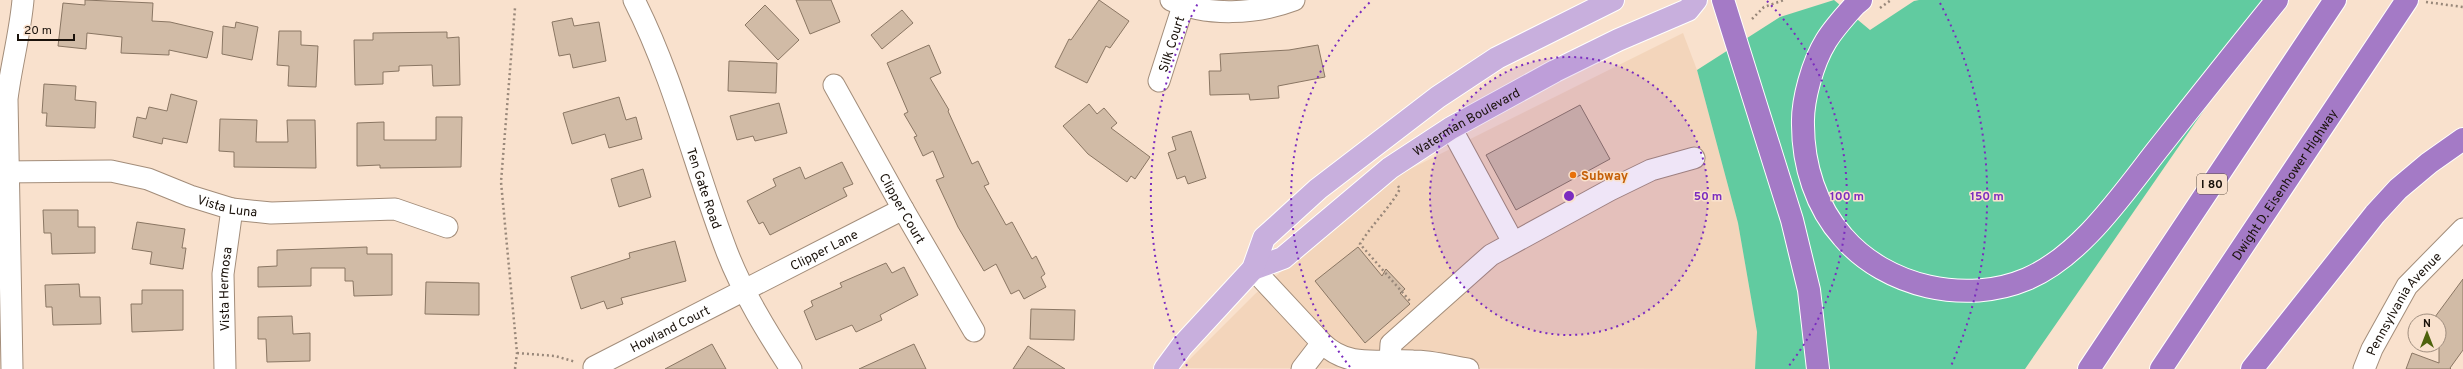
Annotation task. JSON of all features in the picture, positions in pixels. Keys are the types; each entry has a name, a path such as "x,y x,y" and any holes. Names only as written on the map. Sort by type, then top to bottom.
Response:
{"highway":[{"path":"1723,0 1792,220 1809,290 1818,369"},
{"path":"1861,0 1855,4 1826,41 1808,85 1802,124 1807,165 1820,203 1843,237 1871,261 1906,281 1946,290 1988,290 2026,280 2056,264 2084,238 2116,202 2277,0"},
{"name":"I 80","path":"2089,369 2335,0"},
{"name":"Dwight D. Eisenhower Highway","path":"2161,369 2416,1"},
{"path":"2252,369 2375,214 2398,189 2463,139"}],"main road":[{"name":"Waterman Boulevard","path":"1165,369 1182,346 1253,268 1264,238 1318,189 1396,128 1497,58 1613,0"},
{"name":"Waterman Boulevard","path":"1253,268 1283,258 1390,168 1451,128 1555,71 1618,40 1688,10 1696,0"}],"street":[{"path":"12,369 4,172 7,99 11,65 20,31 23,0"},
{"name":"Ten Gate Road","path":"634,0 666,71 709,204 728,254 766,332 791,369"},
{"path":"1177,3 1231,12 1256,10 1294,0"},
{"name":"Silk Court","path":"1159,81 1177,3"},
{"name":"Clipper Court","path":"834,85 903,210 974,331"},
{"path":"1451,128 1513,242"},
{"path":"1390,361 1391,344 1491,255 1651,170 1694,158"},
{"name":"Vista Luna","path":"4,172 111,171 148,180 190,196 232,209 271,213 395,210 447,227"},
{"name":"Vista Hermosa","path":"225,369 223,274 232,209"},
{"name":"Clipper Lane","path":"746,291 903,210"},
{"name":"Pennsylvania Avenue","path":"2364,369 2372,349 2407,286 2456,235"},
{"path":"1253,268 1330,352 1345,359 1363,362 1414,361 1468,369"},
{"name":"Howland Court","path":"594,367 746,291"},
{"path":"1302,369 1322,343"}],"path":[{"path":"1752,19 1764,7 1784,0"},
{"path":"2416,1 2463,7"},
{"path":"515,8 501,182 517,353 515,369"},
{"path":"1396,185 1400,189 1395,199 1369,229 1360,244 1414,305"},
{"path":"517,353 555,356 594,367"}],"shaded area":[{"path":"1683,33 1697,70 1738,223 1757,332 1755,369 1181,368 1255,294 1390,179"}],"green space":[{"path":"1834,0 1870,30 1914,1 1919,0 2280,0 2025,369 1755,369 1757,332 1738,223 1697,70 1780,17"}],"building":[{"path":"85,0 153,3 152,21 170,22 213,32 207,58 169,50 169,55 121,53 122,37 87,33 86,49 58,46 63,3 85,5"},
{"path":"796,0 831,0 840,22 810,34"},
{"path":"1099,0 1129,21 1110,48 1106,46 1087,83 1055,67 1069,39 1071,40"},
{"path":"765,5 799,40 778,60 745,25"},
{"path":"902,10 913,23 882,49 871,35"},
{"path":"572,18 574,26 599,22 606,61 573,68 570,54 559,56 552,22"},
{"path":"236,22 258,27 252,60 222,54 223,26 235,28"},
{"path":"279,31 301,31 301,45 318,46 316,87 288,86 289,66 277,65"},
{"path":"447,32 447,38 459,37 460,85 433,86 432,65 399,66 399,71 383,72 383,84 355,85 354,40 373,40 373,33"},
{"path":"929,45 941,73 930,78 949,110 948,111 972,164 978,161 989,184 984,186 1006,225 1012,222 1032,259 1036,256 1045,274 1041,277 1046,287 1024,299 1019,290 1011,294 996,264 984,271 958,227 936,180 944,177 933,151 923,156 914,137 917,136 904,114 908,112 887,63"},
{"path":"1318,45 1325,77 1278,86 1279,98 1250,100 1249,94 1210,95 1209,71 1221,71 1220,54 1289,50"},
{"path":"729,61 777,63 776,93 728,91"},
{"path":"44,84 76,86 75,100 96,102 95,128 46,126 47,113 42,113"},
{"path":"171,94 197,101 187,143 163,138 162,144 133,137 137,117 146,119 149,107 167,111"},
{"path":"619,97 626,120 636,117 642,139 609,148 605,134 572,144 563,113"},
{"path":"779,103 787,133 755,141 753,136 737,140 730,116"},
{"path":"1089,104 1097,114 1104,108 1117,123 1111,128 1150,157 1135,179 1131,176 1127,182 1088,154 1063,126"},
{"path":"1580,105 1610,159 1516,210 1486,155"},
{"path":"436,117 462,117 461,167 380,168 380,165 357,166 357,123 384,122 384,140 436,140"},
{"path":"220,119 257,120 256,142 288,142 287,120 315,120 316,168 234,167 234,152 219,151"},
{"path":"1191,131 1206,178 1188,184 1185,176 1177,179 1168,153 1176,150 1172,137"},
{"path":"842,162 853,184 843,188 847,196 770,235 763,222 759,224 747,201 776,186 773,179 800,167 805,179"},
{"path":"643,169 651,197 619,207 611,179"},
{"path":"43,210 78,210 78,227 95,227 95,253 52,254 51,233 44,233"},
{"path":"137,222 185,229 182,248 186,248 183,269 150,264 152,252 132,249"},
{"path":"675,241 686,281 621,298 623,304 607,309 604,301 581,309 571,277 630,258 629,253"},
{"path":"367,247 367,254 392,254 392,295 354,296 353,281 345,281 345,268 311,268 311,286 258,287 258,267 277,266 277,250"},
{"path":"1358,247 1382,276 1386,269 1405,289 1400,293 1410,304 1365,343 1315,281"},
{"path":"886,263 892,273 904,267 918,295 880,315 882,320 856,332 852,325 816,340 804,311 813,306 811,301 842,287 840,283"},
{"path":"2463,279 2463,350 2450,368 2451,369 2406,369 2412,353 2439,363 2439,353 2447,353 2447,313 2438,313"},
{"path":"426,282 479,283 479,315 425,314"},
{"path":"79,284 80,297 100,297 101,324 53,325 52,307 46,307 45,285"},
{"path":"142,290 183,290 183,330 132,332 131,304 142,304"},
{"path":"1031,309 1075,310 1074,340 1030,339"},
{"path":"292,316 293,334 310,333 310,361 267,362 266,339 258,339 258,317"},
{"path":"712,344 726,369 665,369"},
{"path":"914,344 926,369 859,369"},
{"path":"1028,346 1065,369 1013,369"}],"place":[{"name":"Subway","path":"1573,175"}]}
